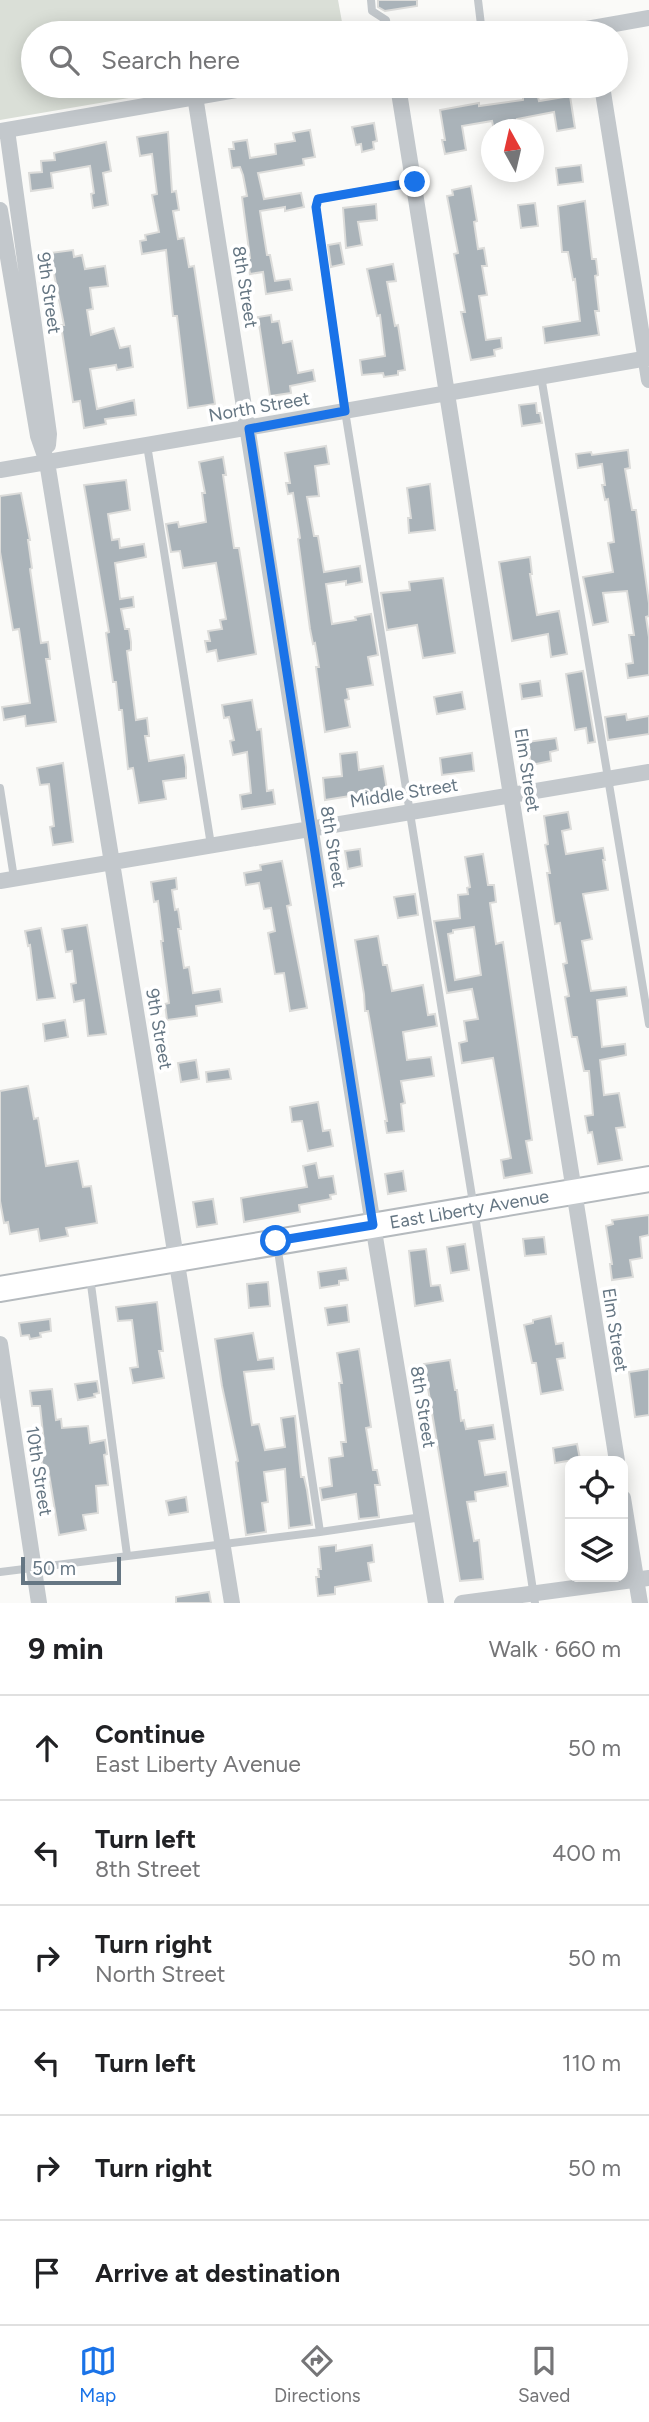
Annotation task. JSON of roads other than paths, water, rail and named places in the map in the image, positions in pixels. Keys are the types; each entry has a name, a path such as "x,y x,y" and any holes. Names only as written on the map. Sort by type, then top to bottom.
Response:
{"main road":[{"name":"East Liberty Avenue","path":"0,1289 649,1179"}],"street":[{"path":"628,23 649,18"},
{"path":"4,130 184,98"},
{"name":"8th Street","path":"195,98 373,1225 436,1603"},
{"name":"Elm Street","path":"400,98 449,391 616,1456"},
{"path":"604,98 649,380"},
{"name":"9th Street","path":"4,130 49,434 47,462"},
{"name":"9th Street","path":"0,210 38,436 47,462 232,1603"},
{"name":"North Street","path":"0,470 647,359"},
{"name":"Middle Street","path":"7,880 649,772"},
{"name":"10th Street","path":"0,1344 39,1603"},
{"path":"628,1518 643,1579 639,1603"},
{"path":"462,1603 534,1598 643,1579"}],"lane":[{"path":"371,0 372,11 386,21"},
{"path":"478,0 481,21"},
{"path":"415,182 318,199 316,207 345,411 534,1598"},
{"path":"541,376 649,1024"},
{"path":"147,445 211,845"},
{"path":"0,788 7,880"},
{"path":"276,1241 320,1532"},
{"path":"89,1274 127,1555"},
{"path":"0,1572 224,1545 422,1517"}]}
